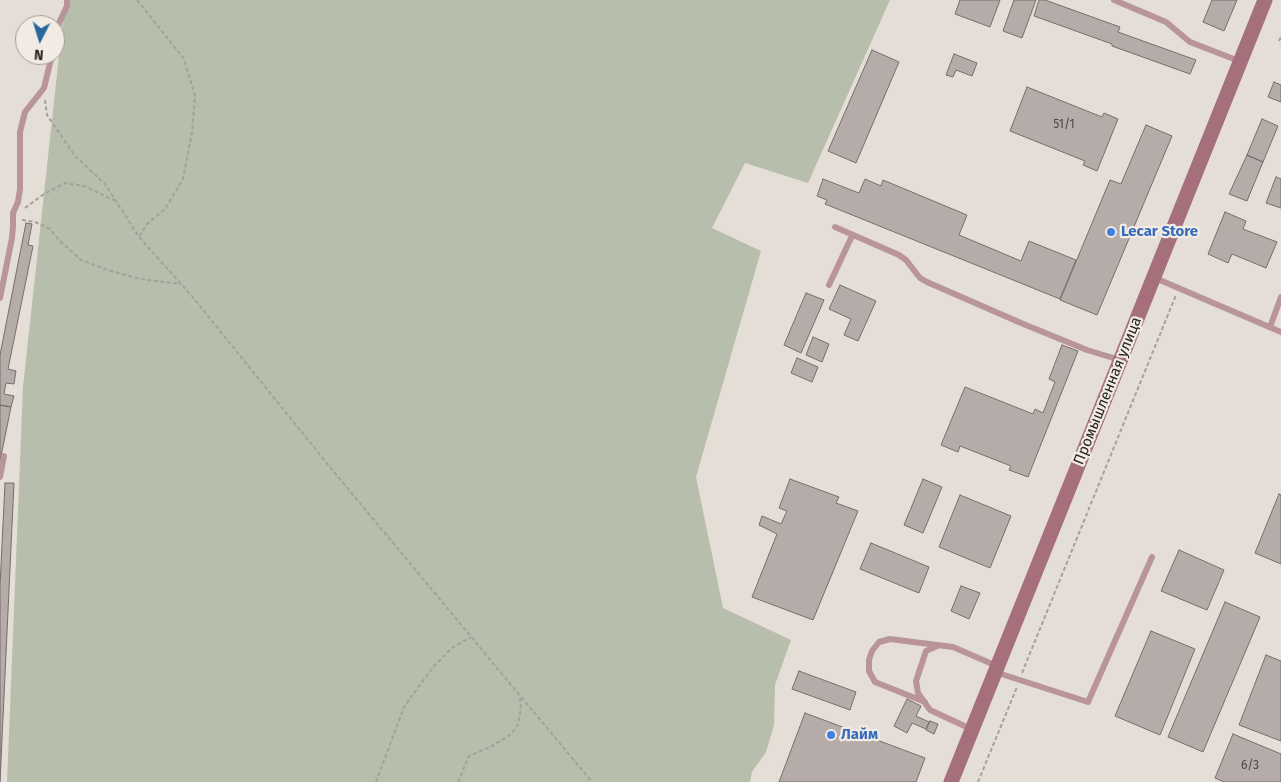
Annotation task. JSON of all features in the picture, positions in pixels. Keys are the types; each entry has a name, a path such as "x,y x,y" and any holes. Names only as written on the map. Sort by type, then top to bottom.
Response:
{"main road":[{"name":"Промышленная улица","path":"950,782 1266,0"}],"lane":[{"path":"63,15 68,0"},
{"path":"1114,0 1166,22 1190,42 1240,62"},
{"path":"0,298 12,238 13,216 20,189 20,132 25,112 44,88 50,65"},
{"path":"835,227 899,255 906,260 920,278 927,282 1087,350 1120,360"},
{"path":"829,285 852,236"},
{"path":"1154,277 1281,332"},
{"path":"1270,327 1281,297"},
{"path":"0,477 4,456"},
{"path":"925,702 875,682 869,672 869,660 872,651 879,642 890,639 953,647 1019,680 1088,702 1152,557"},
{"path":"938,646 926,651 916,681 918,693 930,710 971,730"}],"path":[{"path":"137,0 184,59 195,96 192,132 183,179 165,209 146,224 139,237"},
{"path":"1279,41 1281,37"},
{"path":"44,88 47,115 75,156 105,184 139,237 181,284 335,473 592,782"},
{"path":"13,216 44,194 65,183 84,186 114,200"},
{"path":"13,216 35,222 50,229 81,260 140,279 181,284"},
{"path":"978,782 1179,288"},
{"path":"376,782 404,707 434,666 452,648 471,637"},
{"path":"458,782 470,756 492,746 510,735 515,729 521,708 520,695"}],"green space":[{"path":"65,0 890,0 808,183 745,163 712,228 761,251 696,477 723,608 791,640 775,685 774,725 766,752 752,772 750,782 7,782 23,387 58,65 65,65 65,15 63,15"}],"building":[{"path":"960,0 1000,0 990,27 955,14"},
{"path":"1014,0 1036,0 1022,38 1003,31"},
{"path":"1039,0 1045,0 1120,27 1118,32 1196,60 1190,74 1034,16"},
{"path":"1212,0 1237,0 1224,31 1203,22"},
{"path":"872,50 899,62 856,163 828,151"},
{"path":"954,54 977,63 972,76 956,70 953,77 946,75"},
{"path":"1274,82 1281,85 1281,102 1268,97"},
{"path":"1027,87 1102,117 1104,113 1118,119 1097,171 1083,165 1085,161 1010,131"},
{"path":"1262,119 1278,126 1263,162 1247,155"},
{"path":"1146,125 1172,136 1097,315 1060,300 1110,180 1121,184"},
{"path":"1247,155 1263,162 1247,201 1229,194"},
{"path":"1276,177 1281,179 1281,208 1266,203"},
{"path":"823,179 859,193 865,179 881,186 883,180 967,215 959,235 1021,261 1029,241 1076,260 1060,299 825,204 827,200 817,196"},
{"path":"1225,212 1246,221 1243,229 1277,242 1266,268 1232,254 1228,263 1208,254"},
{"path":"26,223 32,224 28,245 33,246 8,369 16,371 14,384 6,383 4,394 14,396 11,407 0,405 0,355"},
{"path":"840,285 876,301 858,341 844,335 851,319 829,309"},
{"path":"806,293 824,300 801,353 784,345"},
{"path":"813,337 829,344 822,362 806,355"},
{"path":"1062,345 1078,351 1028,477 1009,470 1011,466 960,446 958,452 941,445 965,387 1033,414 1035,409 1043,413 1055,382 1049,379"},
{"path":"797,358 818,367 812,382 791,373"},
{"path":"0,405 11,407 0,461"},
{"path":"790,479 839,497 836,503 858,511 813,620 752,597 777,534 759,525 762,516 781,524 787,511 779,508"},
{"path":"923,479 942,487 923,533 904,525"},
{"path":"5,483 14,483 0,782 0,586"},
{"path":"1279,494 1281,495 1281,564 1255,553"},
{"path":"960,495 1011,516 990,568 939,547"},
{"path":"871,543 929,567 919,593 860,569"},
{"path":"1179,550 1224,570 1207,610 1161,591"},
{"path":"961,586 980,593 969,619 951,611"},
{"path":"1225,602 1260,617 1203,752 1168,737"},
{"path":"1151,631 1195,649 1160,735 1115,716"},
{"path":"1266,655 1281,661 1281,741 1239,725"},
{"path":"799,671 856,692 850,710 792,689"},
{"path":"907,699 921,706 916,716 929,722 926,729 912,723 907,733 894,726"},
{"name":"Лайм","path":"805,713 925,758 916,782 779,782"},
{"path":"930,721 938,724 934,734 926,730"},
{"path":"1233,734 1281,754 1281,782 1224,782 1215,778"}],"place":[{"name":"Lecar Store","path":"1111,232"},
{"name":"Лайм","path":"831,735"}]}
